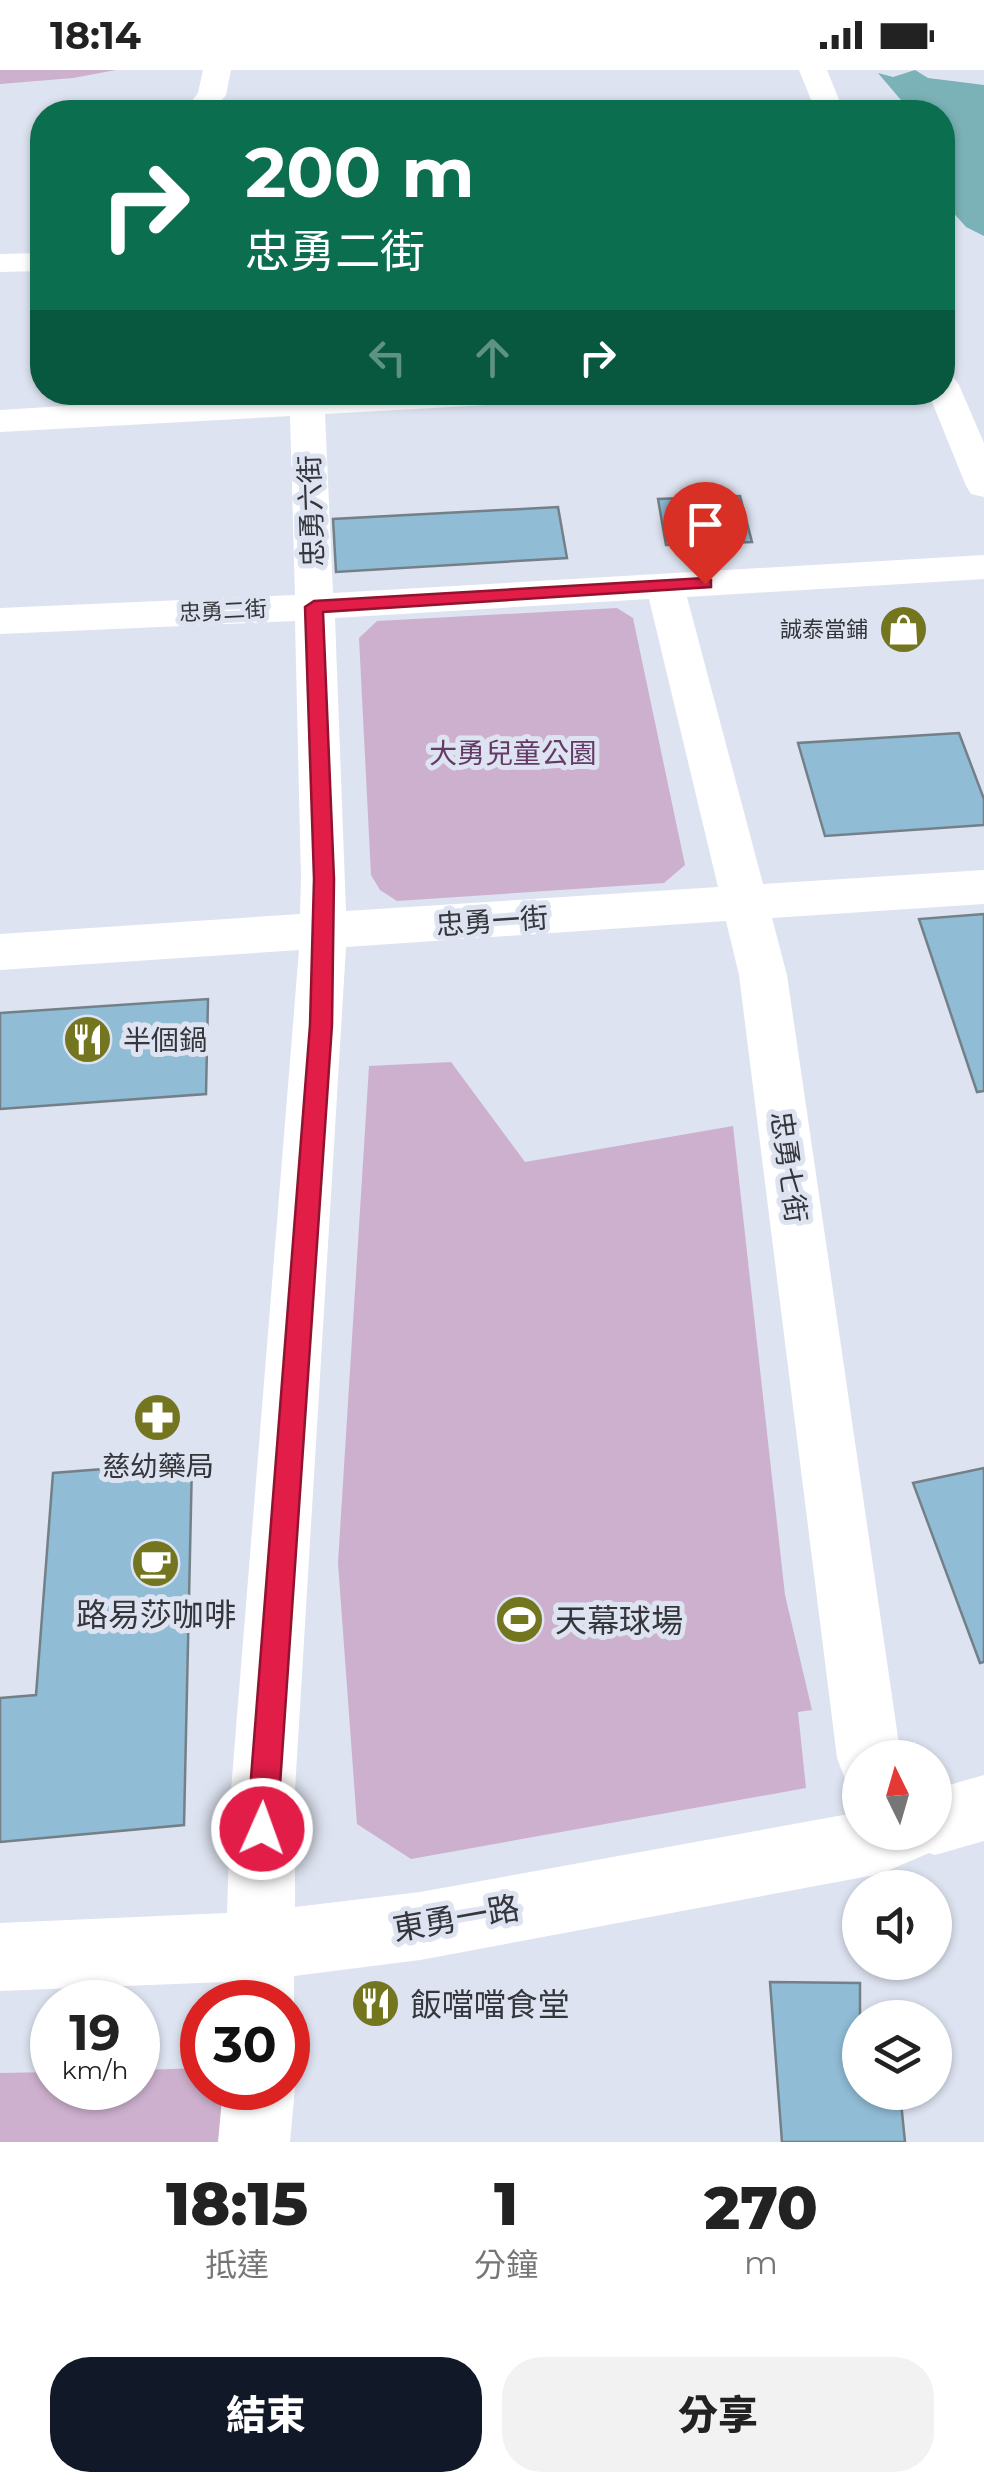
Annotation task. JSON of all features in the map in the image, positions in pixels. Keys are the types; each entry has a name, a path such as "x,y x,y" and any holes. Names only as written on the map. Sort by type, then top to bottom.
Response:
{"street":[{"path":"208,100 217,70"},
{"path":"813,70 825,100"},
{"path":"0,264 30,263"},
{"path":"0,420 220,405"},
{"name":"忠勇六街","path":"259,1974 263,1790 321,1025 323,932 308,405"},
{"path":"950,405 984,486"},
{"name":"忠勇二街","path":"0,621 314,607 984,567"},
{"name":"忠勇七街","path":"665,586 763,975 867,1740"},
{"name":"忠勇一街","path":"0,952 984,887"},
{"name":"東勇一路","path":"952,1817 984,1808"},
{"name":"東勇一路","path":"0,1957 259,1974 420,1926 842,1843"},
{"path":"254,2142 257,2110"}],"green space":[{"path":"0,70 116,70 0,84"},
{"name":"大勇兒童公園","path":"617,608 633,618 685,865 664,883 397,901 380,890 371,875 359,638 377,621"},
{"path":"451,1062 525,1162 733,1126 785,1595 812,1710 798,1712 806,1788 411,1859 357,1824 338,1563 369,1066"},
{"path":"160,2069 180,2069 180,2110 230,2110 237,2123 236,2142 0,2142 0,2073 30,2072 30,2110 160,2110"}],"shaded area":[{"path":"915,70 928,78 984,85 984,236 966,227 955,215 955,100 901,100 878,73 893,77"}],"building":[{"path":"740,496 752,542 666,545 658,499"},
{"path":"558,507 567,558 336,572 333,519"},
{"path":"959,733 984,799 984,825 825,836 798,743"},
{"path":"984,914 984,1091 977,1092 919,919"},
{"path":"208,999 206,1094 0,1109 0,1013"},
{"path":"192,1462 184,1825 0,1842 0,1698 36,1695 53,1473"},
{"path":"984,1468 984,1662 980,1663 913,1483"},
{"path":"770,1982 860,1983 860,2000 842,2000 842,2110 902,2110 905,2142 782,2142"}],"place":[{"name":"誠泰當鋪","path":"903,629"},
{"name":"半個鍋","path":"88,1040"},
{"name":"慈幼藥局","path":"158,1418"},
{"name":"路易莎咖啡","path":"156,1564"},
{"name":"天幕球場","path":"520,1620"},
{"name":"飯噹噹食堂","path":"375,2004"}],"route":[{"path":"262,1829 321,1025 324,879 314,607 705,584"}]}
